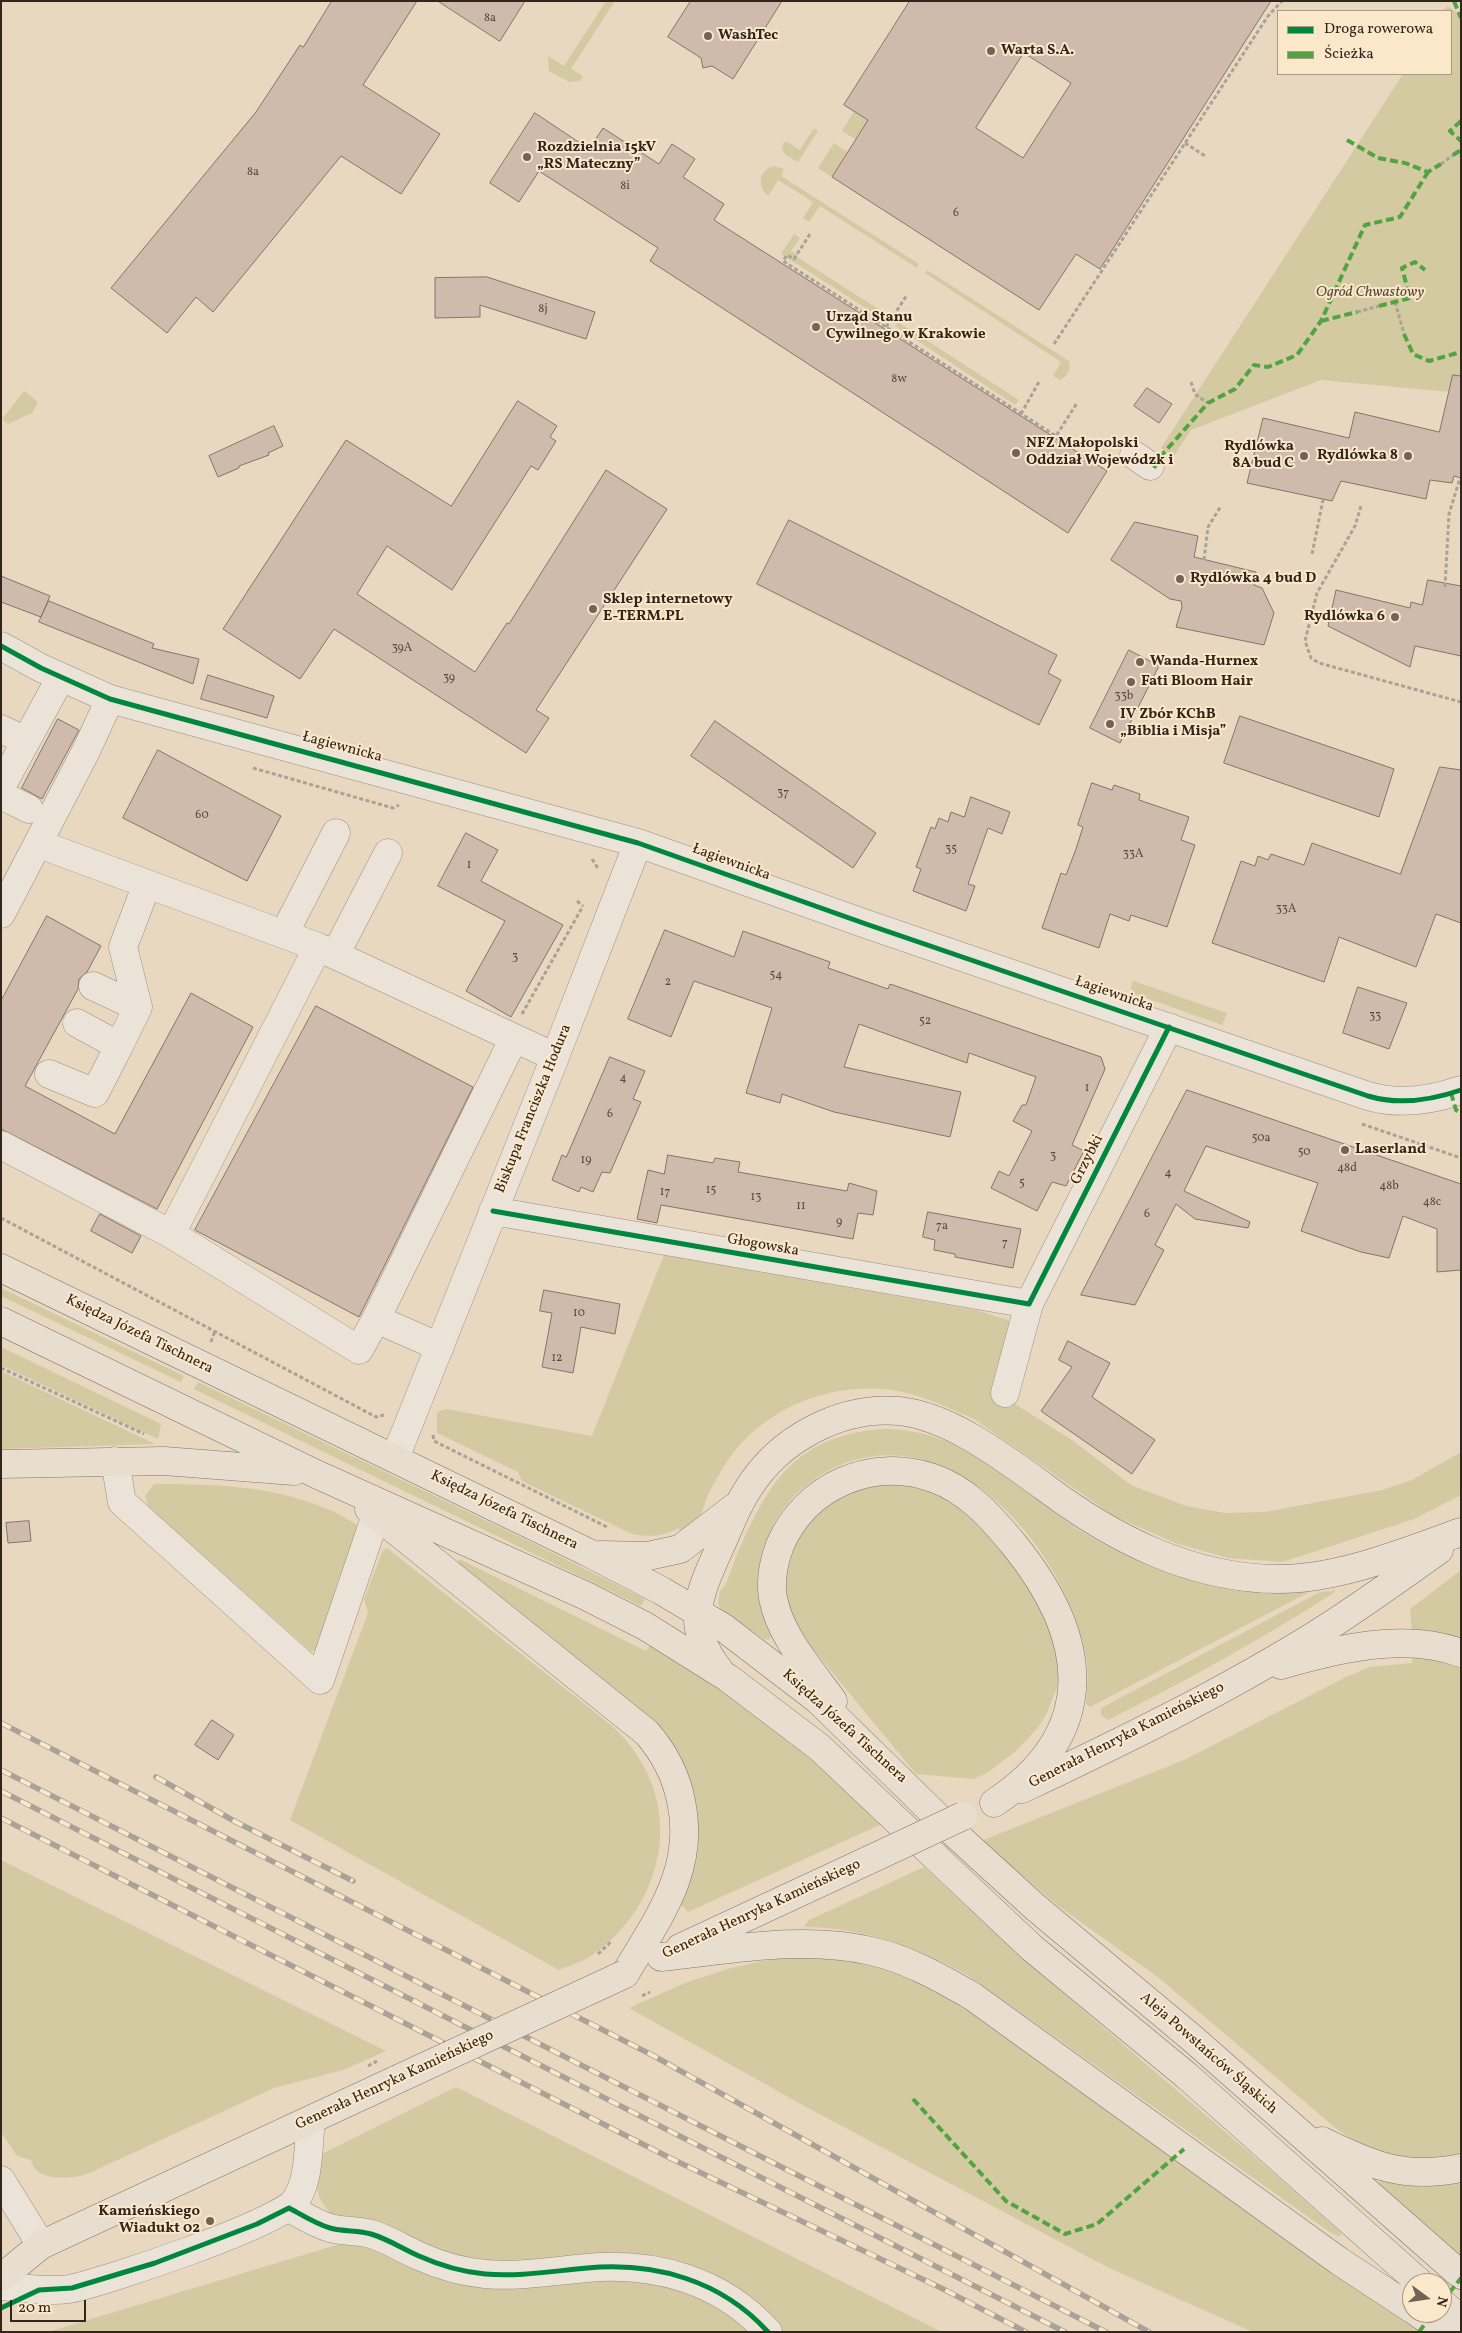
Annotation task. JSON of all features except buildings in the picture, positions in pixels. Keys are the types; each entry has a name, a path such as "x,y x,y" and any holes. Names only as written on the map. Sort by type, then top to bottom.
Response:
{"main road":[{"name":"Księdza Józefa Tischnera","path":"2,1268 589,1553 697,1611 780,1669 959,1825"},
{"name":"Księdza Józefa Tischnera","path":"1,1321 325,1478 586,1596 645,1626 728,1678 818,1747 927,1848"},
{"path":"728,1678 713,1662 704,1645 698,1626 697,1611 705,1581 740,1502 757,1476 791,1442 813,1429 866,1411 899,1411 921,1415 943,1423 976,1441 1026,1474 1066,1504 1124,1539 1188,1566 1210,1572 1248,1578 1281,1579 1326,1574 1398,1555 1461,1533"},
{"path":"1,1464 116,1461 194,1462 272,1468 325,1478 376,1515 640,1728 661,1749 678,1788 686,1826 685,1850 679,1875 665,1906 625,1974"},
{"path":"859,1739 784,1627 772,1595 774,1566 778,1550 792,1523 806,1506 824,1491 837,1483 864,1474 907,1471 950,1485 967,1497 995,1522 1022,1554 1044,1587 1056,1609 1069,1646 1074,1672 1073,1684 1070,1706 1062,1729 1033,1770 994,1803"},
{"path":"589,1553 631,1557 670,1553 689,1544 740,1502"},
{"name":"Generała Henryka Kamieńskiego","path":"1,2278 41,2245 869,1860 959,1825 994,1803 1129,1738 1244,1677 1320,1632 1461,1533"},
{"path":"1244,1677 1308,1658 1382,1644 1420,1643 1461,1653"},
{"name":"Aleja Powstańców Śląskich","path":"959,1825 1035,1907 1193,2039 1461,2275"},
{"name":"Aleja Powstańców Śląskich","path":"927,1848 1032,1948 1187,2076 1409,2273"},
{"path":"661,1957 752,1947 833,1945 870,1950 906,1961 972,1996 1339,2261 1402,2302"},
{"path":"1278,2115 1344,2152 1394,2171 1426,2173 1461,2168"},
{"name":"Generała Henryka Kamieńskiego","path":"1,2252 41,2245"},
{"path":"1433,2323 1446,2332"}],"street":[{"name":"Łagiewnicka","path":"1,646 61,677 110,699 638,843 875,927 1386,1102 1457,1099"},
{"path":"1,787 61,677"},
{"path":"2,909 39,844 110,699"},
{"path":"1,729 26,741"},
{"path":"1,794 29,809"},
{"path":"284,934 336,833"},
{"name":"Biskupa Franciszka Hodura","path":"396,1458 638,843"},
{"path":"39,844 327,951 516,1031 555,1057"},
{"path":"171,1234 327,951 388,853"},
{"path":"49,1074 95,1092 119,1046 138,1007 123,947 147,884"},
{"path":"93,986 138,1007"},
{"path":"76,1023 119,1046"},
{"name":"Grzybki","path":"1005,1393 1029,1304 1169,1027"},
{"path":"1,1145 171,1234 360,1350 516,1031"},
{"name":"Głogowska","path":"493,1211 1029,1304"},
{"path":"376,1318 440,1347"},
{"path":"116,1461 122,1502 320,1680 376,1515"},
{"path":"1,2286 55,2291 72,2288 155,2263 222,2238 289,2208 300,2192 304,2177 310,2120"},
{"path":"1,2180 41,2245"},
{"path":"289,2208 329,2228 370,2234 420,2257 469,2271 521,2274 614,2266 641,2268 681,2276 716,2290 732,2300 747,2310 768,2332"}],"path":[{"path":"1054,344 1268,16 1282,1"},
{"path":"1185,143 1205,156"},
{"path":"1440,164 1453,154"},
{"path":"810,234 794,259 787,255 783,261 1021,414 1056,436 1077,403"},
{"path":"886,327 907,295"},
{"path":"1395,302 1404,334"},
{"path":"1358,312 1379,306"},
{"path":"1021,414 1040,380"},
{"path":"1191,382 1194,394 1208,402"},
{"path":"1445,587 1449,514 1460,478"},
{"path":"1312,554 1323,500"},
{"path":"1204,560 1208,527 1222,506"},
{"path":"1361,506 1355,526 1317,594 1305,641 1311,658 1320,663 1461,702"},
{"path":"516,1031 583,906"},
{"path":"1,1218 376,1417 394,1413 403,1403 431,1418 434,1440 615,1531"},
{"path":"210,1342 215,1331"},
{"path":"1,1368 148,1436"}],"green space":[{"path":"606,1 615,1 571,69 583,76 580,81 569,82 549,71 548,56 564,66"},
{"name":"Ogród Chwastowy","path":"1447,6 1461,15 1461,393 1321,380 1191,430 1174,456 1161,448 1402,75 1452,75 1452,10 1444,10"},
{"path":"854,111 875,125 868,136 860,132 855,139 842,131"},
{"path":"814,128 818,131 798,162 786,155 782,149 783,143 787,142 800,150"},
{"path":"834,143 847,152 832,177 818,168"},
{"path":"774,166 784,169 781,176 919,264 917,268 820,206 809,222 803,218 813,202 778,180 768,196 762,188 761,179 765,171"},
{"path":"794,234 800,238 791,251 798,255 797,257 886,314 883,319 781,254"},
{"path":"927,270 1069,361 1070,367 1067,375 1060,380 1053,376 1061,362 925,273"},
{"path":"898,322 1019,400 1015,405 895,326"},
{"path":"24,391 38,402 32,413 8,424 2,419"},
{"path":"1133,981 1227,1013 1222,1025 1135,994 1131,988"},
{"path":"664,1255 976,1310 1008,1320 1012,1327 996,1392 1072,1440 1131,1485 1186,1506 1225,1513 1265,1512 1382,1490 1412,1480 1461,1452 1461,1495 1414,1519 1283,1562 1228,1558 1175,1543 1114,1516 974,1419 912,1394 879,1389 854,1389 830,1393 807,1400 785,1410 764,1423 746,1438 730,1457 712,1487 694,1526 683,1535 678,1528 662,1535 644,1536 632,1534 522,1481 518,1472 437,1433 437,1412 446,1409 592,1436"},
{"path":"1,1288 184,1376 181,1382 1,1296"},
{"path":"1,1347 161,1424 158,1439 1,1365"},
{"path":"1,1371 153,1443 154,1444 1,1449"},
{"path":"198,1382 645,1599 641,1606 194,1389"},
{"path":"884,1429 914,1432 941,1439 967,1451 1086,1534 1139,1561 1195,1580 1223,1586 1282,1592 1311,1591 1090,1707 1086,1704 1088,1674 1086,1656 1075,1617 1057,1578 1033,1541 1004,1508 970,1481 933,1463 893,1455 851,1461 827,1471 806,1485 781,1513 767,1539 758,1580 761,1607 771,1636 769,1640 764,1639 720,1609 718,1603 720,1591 727,1581 748,1530 773,1486 789,1468 806,1453 828,1441 853,1433"},
{"path":"917,1483 974,1515 1034,1593 1059,1651 1059,1682 1047,1713 1037,1729 1015,1752 987,1773 973,1779 916,1774 804,1638 789,1608 785,1590 787,1562 806,1520 856,1486"},
{"path":"154,1484 233,1487 284,1495 333,1511 356,1524 357,1529 335,1589 342,1592 324,1640 312,1652 149,1508 145,1496"},
{"path":"387,1548 611,1725 634,1751 650,1780 659,1810 660,1841 654,1872 642,1901 622,1928 597,1952 584,1960 559,1970 290,1820 368,1613 364,1599 383,1550"},
{"path":"459,1559 646,1651 650,1645 697,1673 732,1696 779,1732 882,1824 688,1912 680,1904 688,1887 693,1869 697,1852 698,1834 694,1799 682,1764 455,1566"},
{"path":"1461,1570 1461,1641 1447,1635 1412,1629 1410,1609"},
{"path":"1334,1588 1335,1592 1252,1643 1195,1675 1108,1720 1101,1715 1101,1708 1320,1592 1333,1591"},
{"path":"1412,1655 1423,1655 1461,1668 1461,2154 1427,2160 1397,2157 1382,2153 1338,2130 1159,1978 1057,1905 981,1841 1184,1760 1346,1677 1370,1667 1412,1663"},
{"path":"1,1860 386,2051 343,2070 274,2088 85,2175 62,2178 39,2172 31,2160 17,2156 1,2132"},
{"path":"924,1867 1078,2006 1340,2232 1341,2236 1328,2231 969,1976 910,1948 890,1941 848,1931 804,1927 809,1920"},
{"path":"790,1955 849,1959 895,1969 932,1984 1402,2318 1402,2323 1409,2323 1422,2332 1253,2332 1109,2268 808,2108 629,2008 685,1983 731,1968"},
{"path":"456,2087 942,2332 779,2332 731,2287 485,2267 334,2216 322,2202 316,2186 317,2169 324,2153"},
{"path":"1382,2181 1422,2187 1461,2181 1461,2260 1378,2187 1377,2183"},
{"path":"353,2240 418,2263 590,2275 685,2286 755,2332 48,2332"}],"railway":[{"path":"1,1723 652,2055 1149,2332"},
{"path":"1,1770 1106,2332"},
{"path":"156,1777 236,1822 353,1881"},
{"path":"1,1791 1065,2332"},
{"path":"1,1818 670,2158 943,2289 1026,2332"}],"marked path":[{"path":"1454,1 1461,18"},
{"path":"1461,121 1450,131 1461,141"},
{"path":"1347,140 1378,158 1405,163 1428,172 1441,164"},
{"path":"1453,155 1461,150"},
{"path":"1154,468 1161,456 1208,403 1235,389 1254,365 1268,367 1297,355 1321,321 1365,225 1400,217 1428,172"},
{"path":"1379,306 1410,298 1402,268 1415,262 1425,270"},
{"path":"1321,321 1357,312"},
{"path":"1404,334 1413,354 1429,361 1461,352"},
{"path":"1451,1093 1456,1110 1461,1114"},
{"path":"913,2099 1006,2201 1065,2234 1097,2224 1184,2149"},
{"path":"1452,2289 1461,2278"},
{"path":"1419,2332 1426,2323"}],"cycle path":[{"path":"1,646 41,668 110,699 638,843 866,924 1368,1096 1403,1101 1427,1099 1461,1090"},
{"path":"493,1211 1029,1304 1169,1027"},
{"path":"1,2308 39,2290 72,2288 155,2263 257,2224 289,2208 325,2226 371,2234 427,2259 468,2272 510,2275 612,2267 662,2272 708,2287 750,2314 768,2332"}],"place":[{"name":"WashTec","path":"708,36"},
{"name":"Warta S.A.","path":"991,51"},
{"name":"Rozdzielnia 15kV „RS Mateczny”","path":"527,157"},
{"name":"Urząd Stanu Cywilnego w Krakowie","path":"816,327"},
{"name":"NFZ Małopolski Oddział Wojewódzk i","path":"1016,453"},
{"name":"Rydlówka 8A bud C","path":"1304,456"},
{"name":"Rydlówka 8","path":"1408,456"},
{"name":"Rydlówka 4 bud D","path":"1180,579"},
{"name":"Sklep internetowy E-TERM.PL","path":"593,609"},
{"name":"Rydlówka 6","path":"1395,617"},
{"name":"Wanda-Hurnex","path":"1140,662"},
{"name":"Fati Bloom Hair","path":"1131,682"},
{"name":"IV Zbór KChB „Biblia i Misja”","path":"1110,724"},
{"name":"Laserland","path":"1345,1150"},
{"name":"Kamieńskiego Wiadukt 02","path":"210,2221"}]}
